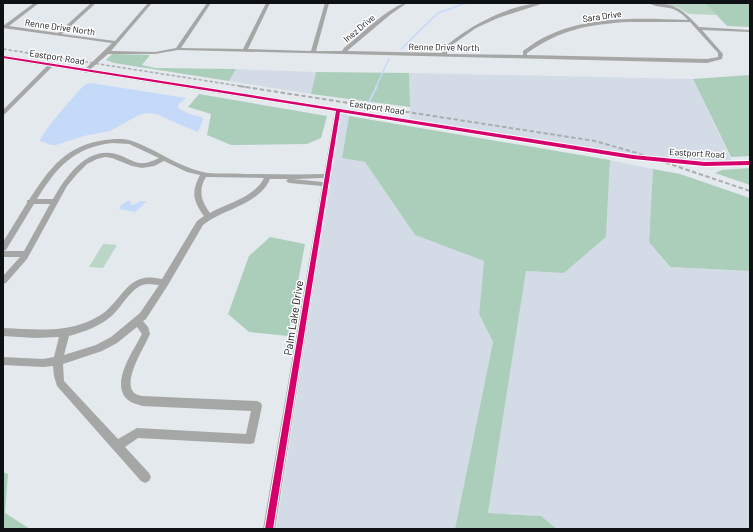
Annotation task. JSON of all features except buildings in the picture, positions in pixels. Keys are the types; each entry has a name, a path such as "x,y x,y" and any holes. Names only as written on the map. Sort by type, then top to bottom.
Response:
{"street":[{"path":"4,27 37,3"},
{"path":"58,35 94,3"},
{"path":"86,70 107,52 150,3"},
{"path":"178,49 209,3"},
{"path":"245,50 268,3"},
{"path":"313,52 327,3"},
{"name":"Inez Drive","path":"344,53 346,49 382,18 405,3"},
{"path":"444,55 446,47 478,25 510,12 542,3"},
{"path":"650,3 676,8 683,12 698,28 750,31"},
{"name":"Sara Drive","path":"526,56 525,52 540,42 560,33 584,26 622,21 692,21"},
{"name":"Renne Drive North","path":"4,27 116,42"},
{"name":"Renne Drive North","path":"107,52 155,53 178,49 707,60 720,58 720,52 698,28"},
{"name":"Renne Drive North","path":"111,47 159,48 167,50"},
{"name":"Eastport Road","path":"3,57 656,160 705,164 750,162"},
{"path":"3,113 51,65"},
{"name":"Palm Lake Drive","path":"269,529 338,110"},
{"path":"3,248 30,202 47,177 58,165 74,152 89,145 112,141 125,141 189,170 204,174 277,177 308,176 326,180"},
{"path":"3,281 26,254 56,201 80,166 95,157 111,155 143,167 153,165 164,158"},
{"path":"204,174 197,189 197,198 200,206 208,216"},
{"path":"3,361 43,363 58,361 100,348 114,340 143,316 200,223 208,216 252,196 264,185 268,176"},
{"path":"277,177 295,182 326,180"},
{"path":"30,202 56,201"},
{"path":"3,254 26,254"},
{"path":"3,332 55,334 66,333 86,327 108,314 132,288 139,283 145,281 165,282"},
{"path":"117,446 137,433 250,439 257,406 142,401 133,399 127,395 124,386 126,376 146,334 145,330 137,321"},
{"path":"66,333 58,361 57,373 60,383 145,477"}],"shaded area":[{"path":"236,69 316,72 311,94 229,81"},
{"path":"409,73 693,79 732,161 685,160 632,154 410,119"},
{"path":"341,113 349,116 342,158 365,162 415,235 484,261 479,314 493,342 455,529 276,529"},
{"path":"610,160 653,169 649,241 669,267 750,271 750,529 557,529 541,516 488,513 526,271 564,273 606,237"}],"green space":[{"path":"661,3 705,3 717,15 689,14 679,8"},
{"path":"705,3 750,3 750,27 727,26"},
{"path":"112,54 150,55 142,65 155,68 236,69 229,81 114,63 106,60"},
{"path":"316,72 409,73 410,107 311,94"},
{"path":"750,75 750,156 731,157 693,79"},
{"path":"199,94 327,116 321,138 307,144 231,145 207,135 211,114 188,107"},
{"path":"349,116 610,160 606,237 564,273 526,271 488,513 541,516 557,529 455,529 493,342 479,314 484,261 415,235 365,162 342,158"},
{"path":"750,168 750,185 715,173 722,170"},
{"path":"653,169 680,174 750,198 750,271 670,267 649,242"},
{"path":"270,237 305,244 288,336 249,332 228,314 249,256"},
{"path":"103,244 117,245 103,268 89,267"},
{"path":"3,472 8,474 5,513 30,529 3,529"}],"water":[{"path":"91,83 186,98 179,104 178,108 189,114 202,117 203,120 198,132 157,114 147,113 139,115 110,131 84,136 56,145 51,145 40,141 46,130 68,103 85,85"},
{"path":"127,201 130,201 131,204 134,205 140,201 146,202 135,212 119,209 121,205"}],"waterway":[{"path":"401,49 438,13 466,3"},
{"path":"376,87 389,59"},
{"path":"369,102 377,86"}],"railway":[{"path":"3,49 246,87"},
{"path":"239,86 595,141 637,153 750,191"}],"cycle path":[{"path":"3,57 633,157 705,164 750,163"},
{"path":"269,529 338,110"}]}
